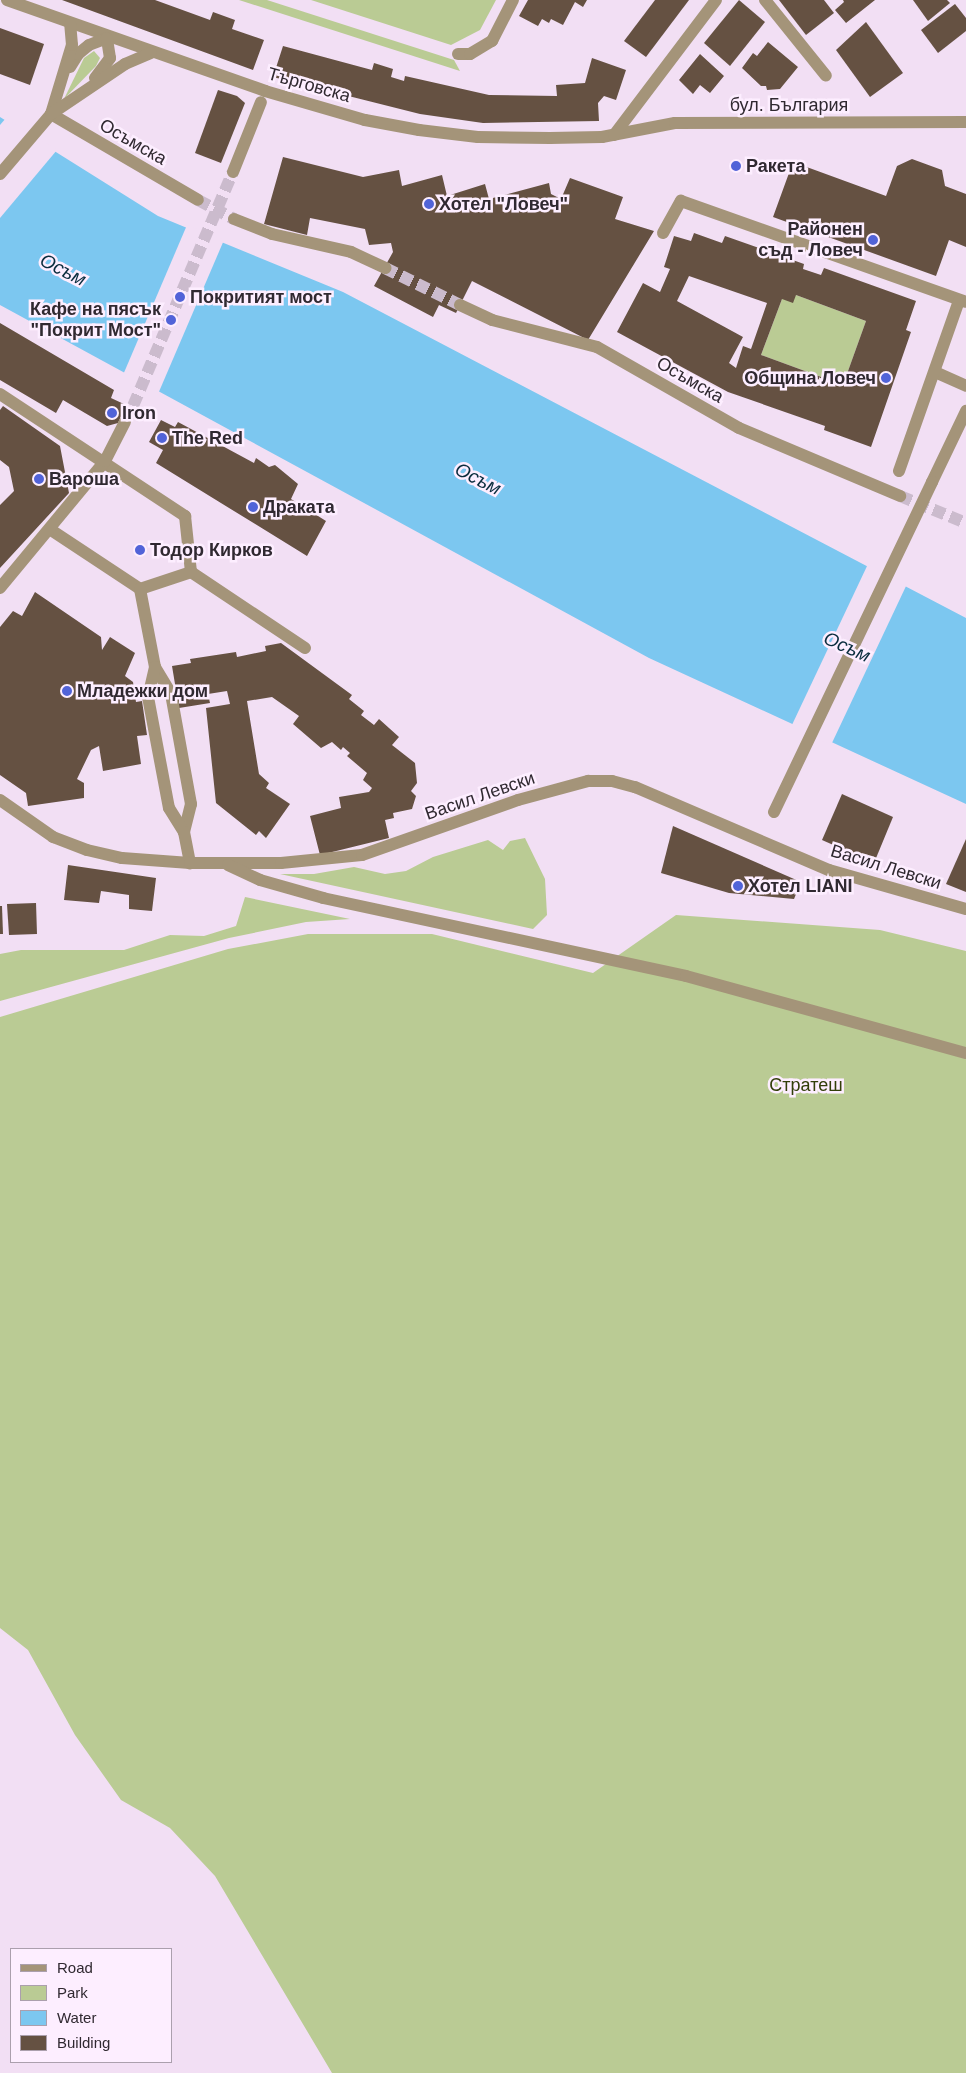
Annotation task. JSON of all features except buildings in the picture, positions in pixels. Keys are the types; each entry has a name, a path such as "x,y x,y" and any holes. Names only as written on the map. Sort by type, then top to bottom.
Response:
{"street":[{"name":"Търговска","path":"7,0 107,38 265,92 365,120 419,130 487,137 614,135"},
{"path":"458,54 470,54 492,41 513,0"},
{"path":"614,135 716,0"},
{"path":"765,0 826,76"},
{"path":"51,114 72,45 70,24"},
{"path":"60,85 78,54 89,45 107,38 110,58 103,70 77,96"},
{"path":"0,174 51,114 125,64 152,53"},
{"path":"233,172 261,102"},
{"name":"Осъмска","path":"51,114 198,200"},
{"name":"бул. България","path":"614,135 675,123 966,122"},
{"path":"663,233 681,201 962,302 899,471"},
{"path":"234,219 272,234 352,252 385,268"},
{"name":"Осъмска","path":"460,305 492,320 597,346 739,428 900,496"},
{"path":"935,372 966,386"},
{"path":"0,394 105,461 185,516 191,572"},
{"path":"774,812 966,411"},
{"path":"0,588 51,530 105,461 125,422"},
{"path":"51,530 140,588 155,667 170,694 191,804 184,832"},
{"path":"140,588 191,572"},
{"path":"191,572 305,648"},
{"path":"155,667 148,697 170,808 184,832 190,863"},
{"name":"Васил Левски","path":"0,800 53,837 86,850 122,858 226,864 362,855 518,800 588,781 612,781 635,787 829,870 966,909"},
{"path":"226,864 260,880 323,898 686,976 966,1053"}],"green space":[{"path":"239,0 267,0 454,60 460,71"},
{"path":"311,0 496,0 480,30 451,45"},
{"path":"94,51 100,58 96,66 64,99 84,58"},
{"path":"796,295 866,321 843,385 761,355 782,299"},
{"path":"525,838 545,879 547,915 533,929 280,874 314,874 354,867 385,874 406,871 433,857 488,840 503,850 510,841"},
{"path":"245,897 350,919 306,922 229,938 0,1001 0,954 21,950 124,950 170,935 204,936 236,926"},
{"name":"Стратеш","path":"676,915 880,930 966,951 966,2073 332,2073 215,1876 170,1828 121,1800 75,1735 28,1650 0,1628 0,1017 228,949 308,934 432,934 593,973"}],"water":[{"name":"Осъм","path":"0,117 158,216 343,292 966,618 966,804 649,658 0,305"}],"pier":[{"path":"6,118 57,150 0,218 0,125"},
{"name":"Покритият мост","path":"187,225 224,240 158,394 123,375"},
{"path":"868,564 907,584 831,745 791,727"}],"tunnel":[{"path":"133,406 233,172"},
{"path":"198,200 234,219"},
{"path":"385,268 460,305"},
{"path":"900,496 966,523"}],"place":[{"name":"Ракета","path":"736,166"},
{"name":"Хотел \"Ловеч\"","path":"429,204"},
{"name":"Районен съд - Ловеч","path":"873,240"},
{"name":"Покритият мост","path":"180,297"},
{"name":"Кафе на пясък \"Покрит Мост\"","path":"171,320"},
{"name":"Община Ловеч","path":"886,378"},
{"name":"Iron","path":"112,413"},
{"name":"The Red","path":"162,438"},
{"name":"Вароша","path":"39,479"},
{"name":"Драката","path":"253,507"},
{"name":"Тодор Кирков","path":"140,550"},
{"name":"Младежки дом","path":"67,691"},
{"name":"Хотел LIANI","path":"738,886"}]}
